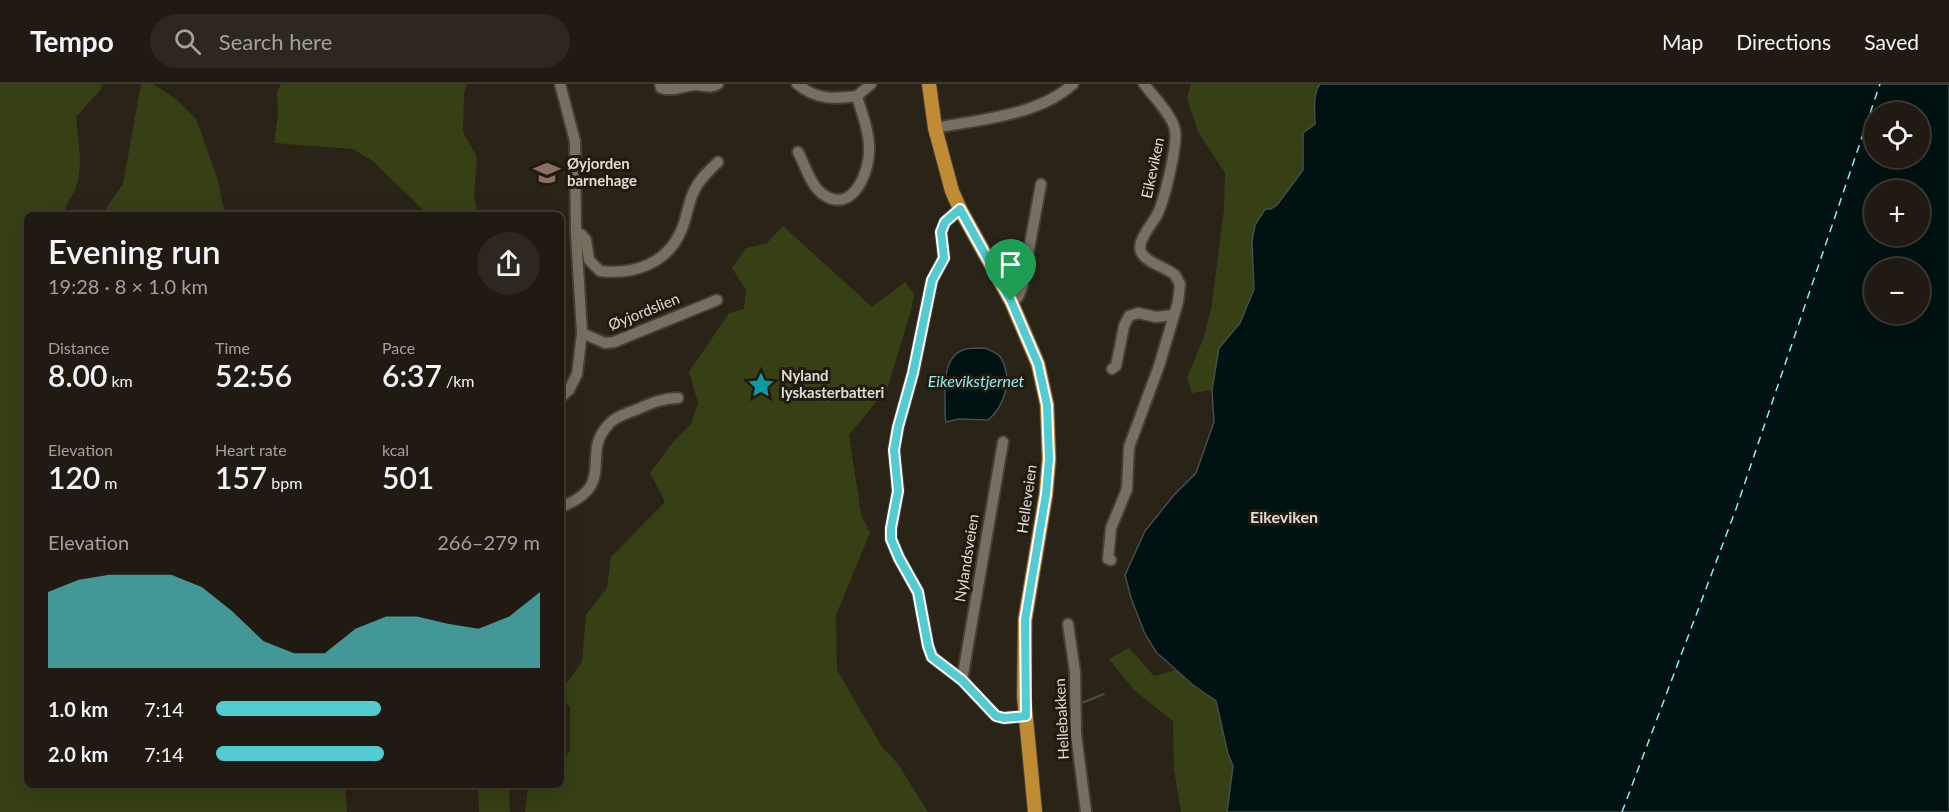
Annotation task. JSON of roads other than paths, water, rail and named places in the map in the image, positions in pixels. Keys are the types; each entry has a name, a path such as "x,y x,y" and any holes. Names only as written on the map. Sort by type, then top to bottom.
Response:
{"main road":[{"name":"Helleveien","path":"929,84 935,128 947,174 960,209 1011,301 1038,364 1049,424 1046,494 1025,620 1026,716 1035,812"}],"street":[{"path":"560,84 575,141 576,235 582,333 577,374 573,384 564,394"},
{"path":"660,84 662,88 668,90 691,86 714,87 718,84"},
{"path":"797,84 816,96 832,99 857,96 871,84"},
{"path":"935,128 1021,111 1048,102 1073,84"},
{"name":"Eikeviken","path":"1111,560 1108,559 1108,554 1111,528 1127,489 1129,447 1159,366 1179,294 1178,279 1172,272 1142,255 1140,248 1159,211 1171,167 1176,131 1168,116 1144,84"},
{"path":"798,152 815,185 823,195 834,200 851,196 860,185 867,169 870,146 857,96"},
{"path":"576,235 581,234 586,240 590,260 600,271 617,273 635,271 648,265 662,255 677,238 685,221 694,190 699,181 718,162"},
{"path":"1011,301 1018,297 1022,287 1041,184"},
{"path":"960,209 945,222 941,232 944,258 932,280 913,373 898,427 894,450 898,491 891,533 899,558 918,592 929,652 962,680 996,716 1004,718 1026,716"},
{"name":"Øyjordslien","path":"582,333 605,343 614,342 717,300"},
{"path":"1112,369 1116,366 1124,326 1129,316 1138,313 1156,317 1174,315"},
{"path":"564,506 588,492 595,481 598,445 610,422 664,398 678,398"},
{"name":"Nylandsveien","path":"962,680 1002,442"},
{"path":"1103,547 1109,517 1122,490 1127,489"},
{"name":"Hellebakken","path":"1068,624 1075,672 1076,734 1086,812"}],"water":[{"path":"1320,84 1949,84 1949,812 1227,812 1233,766 1228,754 1216,701 1193,685 1156,652 1145,634 1125,575 1145,531 1174,495 1196,473 1214,422 1212,390 1219,348 1240,323 1254,289 1252,241 1255,225 1265,209 1271,209 1277,205 1303,170 1303,133 1315,124 1316,93"},
{"name":"Eikevikstjernet","path":"985,348 998,355 1005,366 1007,383 1003,400 988,420 959,419 946,422 945,387 951,359 966,349"}],"waterway":[{"path":"1079,704 1104,694"}],"place":[{"name":"Øyjorden barnehage","path":"547,173"},
{"name":"Nyland lyskasterbatteri","path":"761,385"}],"district":[{"name":"Eikeviken","path":"1284,517"}]}
